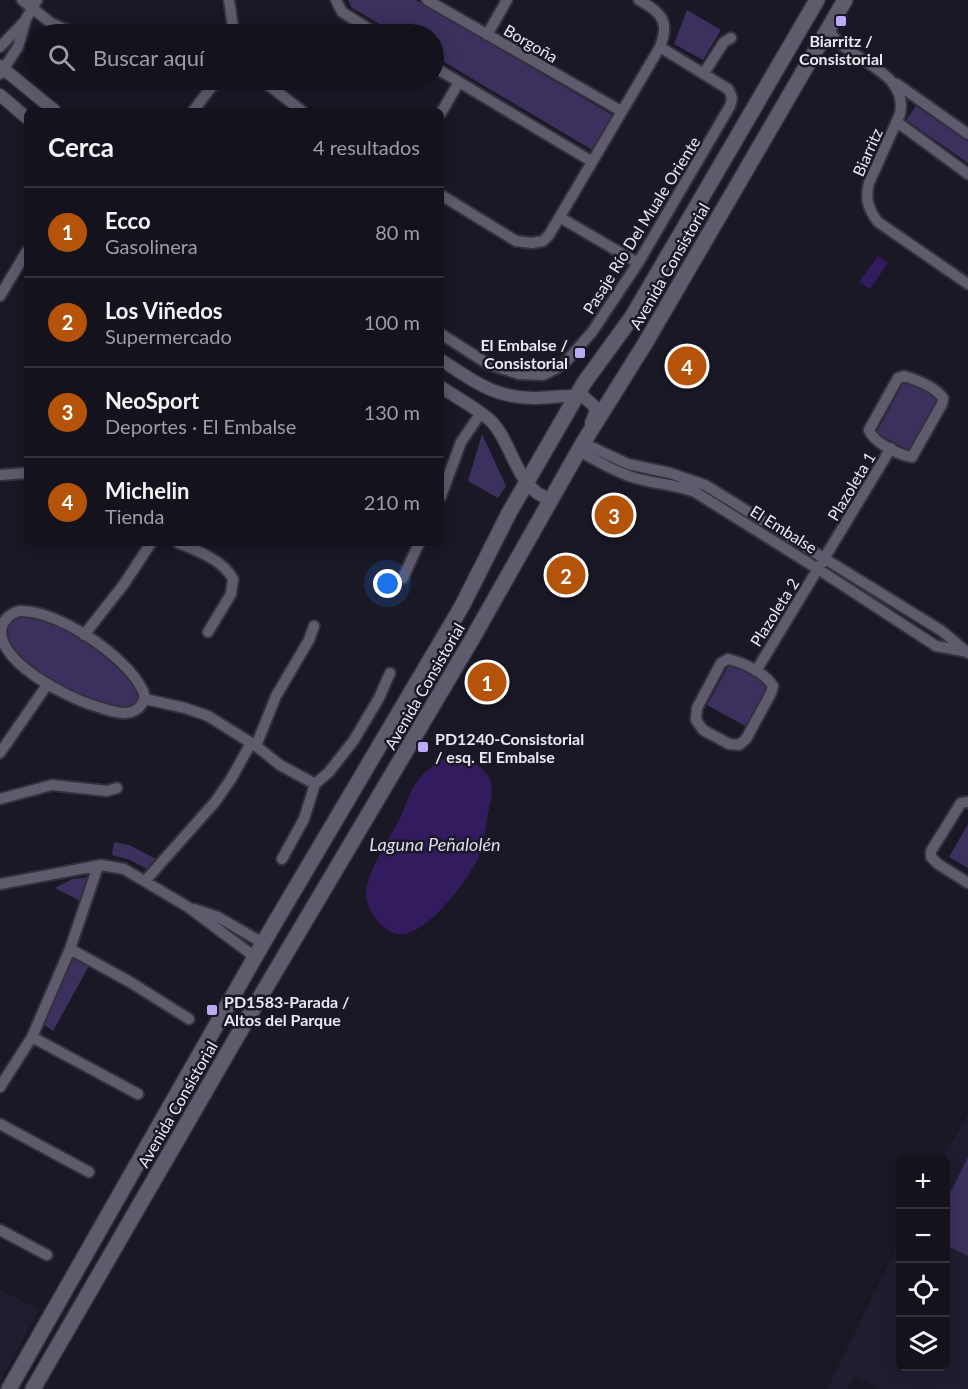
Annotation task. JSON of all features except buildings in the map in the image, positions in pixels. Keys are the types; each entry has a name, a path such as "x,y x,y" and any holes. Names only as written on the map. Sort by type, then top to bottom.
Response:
{"main road":[{"name":"Avenida Consistorial","path":"9,1389 263,943 462,606 527,482 591,371 632,317 817,0"},
{"name":"Avenida Consistorial","path":"33,1389 94,1281 476,632 551,498 646,342 845,0"},
{"path":"348,799 348,807 353,814 362,816 370,813"},
{"path":"109,1212 116,1223 122,1225 129,1223"},
{"path":"77,1269 88,1272 94,1281"}],"street":[{"path":"22,0 35,4 53,24"},
{"path":"229,0 231,24"},
{"path":"336,0 342,12 361,24"},
{"name":"Borgoña","path":"427,0 621,111"},
{"path":"487,35 507,0"},
{"path":"444,197 516,241 532,243 543,241 549,235 660,47 666,26 661,16 639,0"},
{"path":"0,47 26,19 35,4"},
{"path":"25,24 26,19"},
{"path":"24,29 22,39 1,70 24,87"},
{"path":"828,29 844,48 968,134"},
{"path":"660,47 704,73 724,42 731,38"},
{"path":"817,49 826,46 844,48"},
{"path":"444,73 591,161"},
{"name":"Pasaje Río Del Muale Oriente","path":"444,336 488,364 519,374 543,375 563,365 592,332 638,262 730,106 732,95 728,89 704,73"},
{"path":"444,108 459,82"},
{"name":"Biarritz","path":"895,84 902,105 897,122 866,193 870,212 878,222 968,284"},
{"path":"27,90 51,108"},
{"path":"195,108 209,90"},
{"path":"275,90 298,108"},
{"path":"0,95 24,115"},
{"path":"897,122 968,174"},
{"path":"561,218 638,262"},
{"path":"0,296 24,256"},
{"path":"444,362 501,395 532,398 577,396 589,400 596,411 585,431 581,447"},
{"path":"904,376 940,394 943,398 942,404 912,457 904,456 891,448 871,434 869,430 898,378 904,376"},
{"path":"444,389 481,413 500,432 513,460 527,482 539,495 551,498"},
{"path":"444,488 461,442 481,413"},
{"name":"El Embalse","path":"581,447 628,464 670,473 705,485 942,631 966,652"},
{"name":"El Embalse","path":"581,447 626,475 695,492 936,646 966,652"},
{"name":"Plazoleta 1","path":"818,569 891,448"},
{"path":"0,475 24,473"},
{"path":"84,635 124,584 149,546"},
{"path":"184,546 217,562 233,579 231,594 208,632"},
{"path":"403,578 419,546"},
{"name":"Plazoleta 2","path":"756,670 818,569"},
{"path":"26,611 43,614 84,635 116,658 133,675 143,690 145,699 134,712 118,712 81,702 47,685 23,667 5,648 1,632 4,613 26,611"},
{"path":"145,881 215,802 231,779 253,744 276,696 309,640 314,626"},
{"path":"728,659 756,670 769,679 773,686 746,739 739,745 729,744 703,730 696,720 697,708 721,663 728,659"},
{"path":"282,859 304,819 315,784 329,772 358,734 379,698 390,673"},
{"path":"0,753 47,685"},
{"path":"145,699 208,716 253,744 280,765 315,784"},
{"path":"0,799 52,785 107,791 117,789"},
{"path":"968,802 961,802 931,851 931,857 938,864 968,883"},
{"path":"0,1087 32,1038 70,949 98,866"},
{"path":"0,884 98,866 124,869 188,907 255,957"},
{"path":"188,907 218,917 263,943"},
{"path":"70,949 130,982 189,1019"},
{"path":"32,1038 138,1094"},
{"path":"0,1124 89,1172"},
{"path":"0,1230 47,1255"}],"shaded area":[{"path":"348,0 416,0 614,116 594,151 444,62 444,24 380,24 352,8"},
{"path":"687,10 721,30 703,60 674,44"},
{"path":"916,106 968,142 968,163 906,120"},
{"path":"906,378 942,398 912,452 876,433"},
{"path":"482,434 506,486 498,498 468,481"},
{"path":"26,616 52,624 88,644 129,679 138,690 140,699 129,707 102,703 64,686 30,665 9,645 7,636 10,623"},
{"path":"731,661 773,684 749,728 707,705"},
{"path":"968,824 968,868 949,857"},
{"path":"114,842 129,845 156,859 147,869 130,860 112,855"},
{"path":"91,877 80,901 55,888 72,879"},
{"path":"76,956 90,964 53,1031 43,1024 70,959"},
{"path":"968,1114 968,1389 879,1389 855,1376 847,1389 827,1389 896,1249 896,1371 950,1371 950,1155 945,1155"},
{"path":"968,1157 968,1256 950,1247 950,1193"},
{"path":"0,1290 39,1310 0,1382"}],"water":[{"path":"878,256 888,263 870,289 859,282"},
{"name":"Laguna Peñalolén","path":"452,755 478,765 491,782 491,798 480,852 473,868 445,905 421,926 410,932 399,934 381,925 372,914 367,901 367,886 416,783 430,768"}],"place":[{"name":"Biarritz / Consistorial","path":"841,21"},
{"name":"El Embalse / Consistorial","path":"580,353"},
{"name":"Michelin","path":"687,366"},
{"name":"NeoSport","path":"614,515"},
{"name":"Los Viñedos","path":"566,575"},
{"name":"Ecco","path":"487,682"},
{"name":"PD1240-Consistorial / esq. El Embalse","path":"423,747"},
{"name":"PD1583-Parada / Altos del Parque","path":"212,1010"}]}
